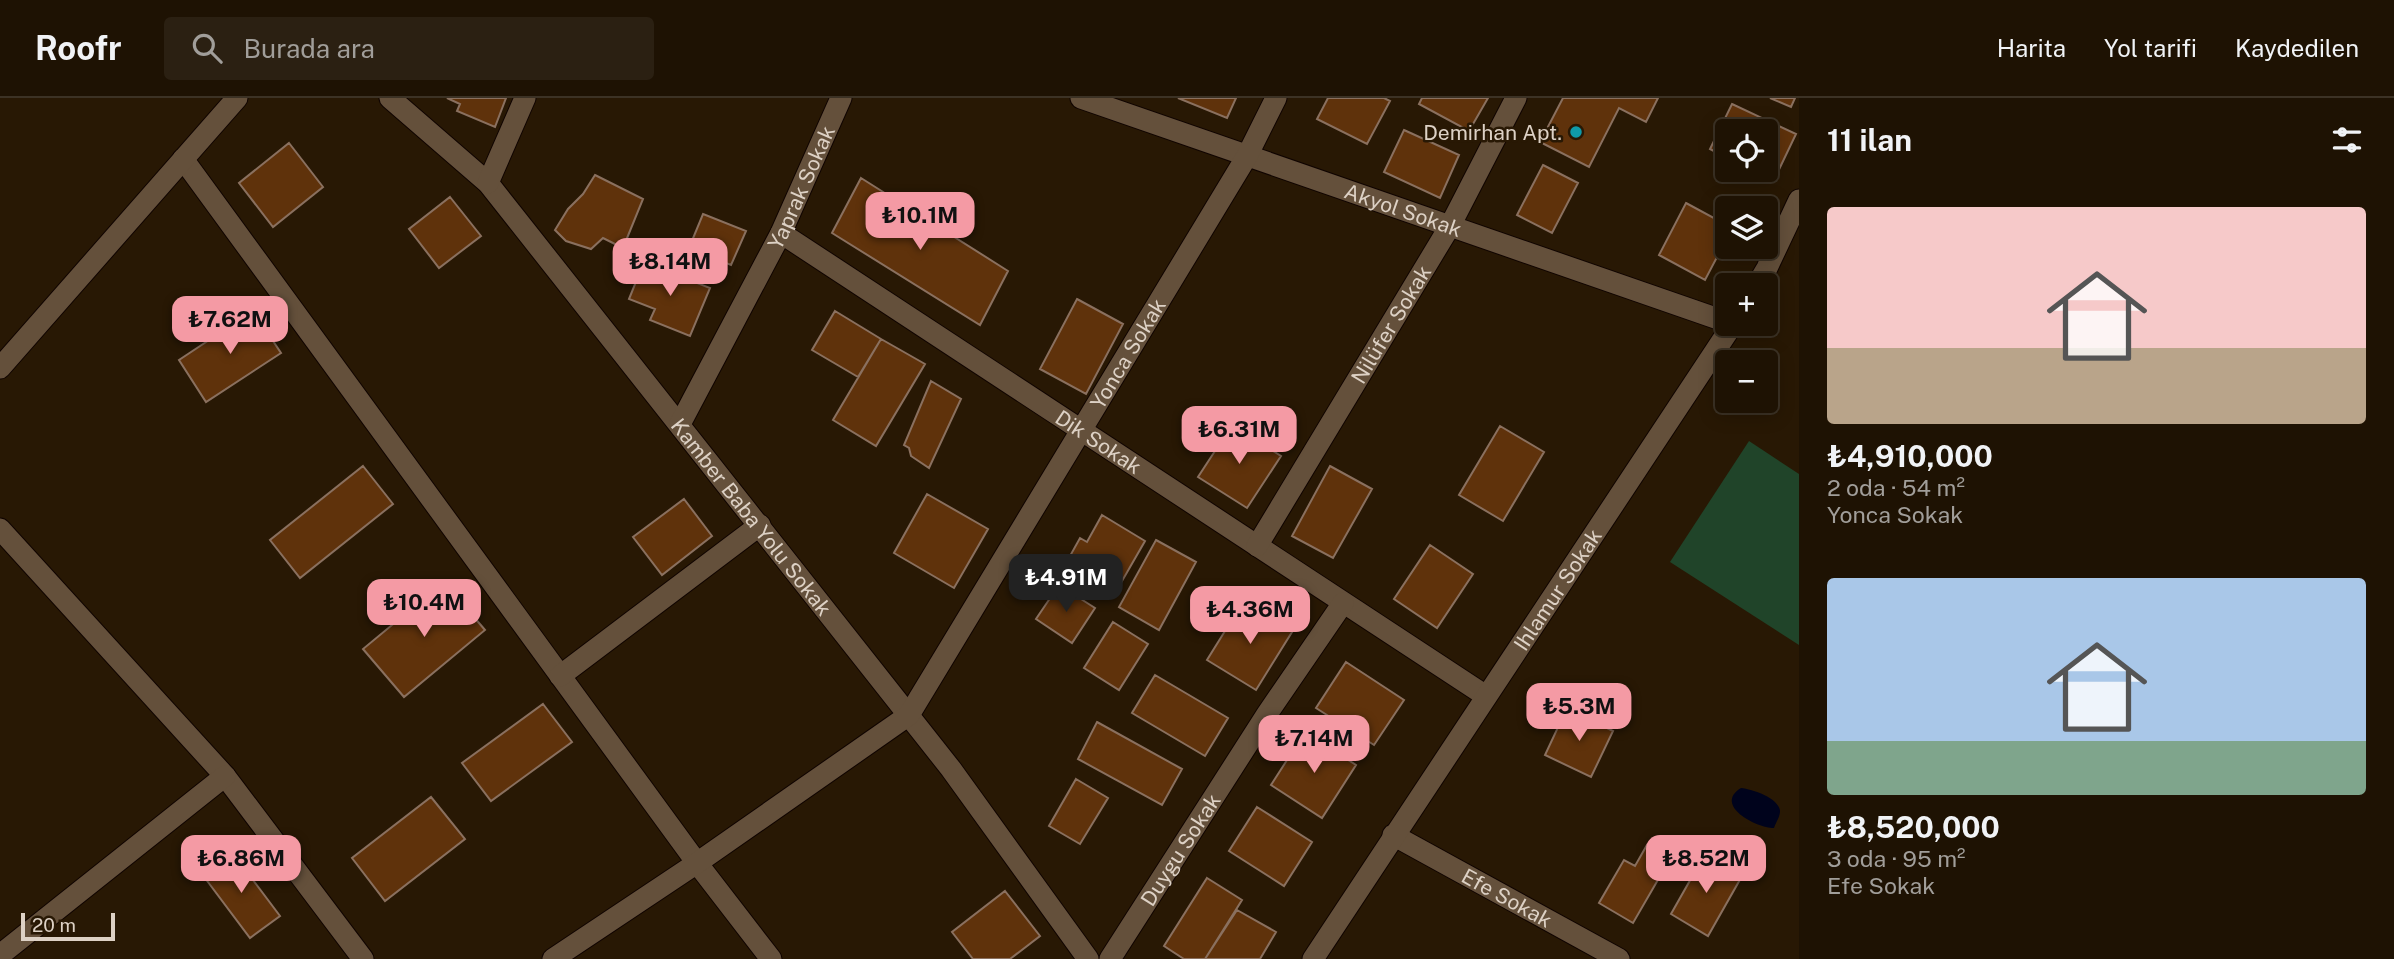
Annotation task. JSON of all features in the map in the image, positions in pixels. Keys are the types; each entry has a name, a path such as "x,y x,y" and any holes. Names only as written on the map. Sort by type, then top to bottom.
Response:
{"street":[{"path":"0,369 237,98"},
{"name":"Kamber Baba Yolu Sokak","path":"390,98 488,183 951,769 1088,959"},
{"path":"488,183 525,98"},
{"name":"Yaprak Sokak","path":"680,424 781,233 841,98"},
{"name":"Akyol Sokak","path":"1081,98 1715,317"},
{"name":"Yonca Sokak","path":"909,715 1247,156 1276,98"},
{"name":"Nilüfer Sokak","path":"1256,546 1450,226 1516,98"},
{"path":"183,159 697,863 771,959"},
{"path":"1764,273 1799,200"},
{"name":"Dik Sokak","path":"781,233 1486,696"},
{"name":"Ihlamur Sokak","path":"1313,959 1722,336"},
{"path":"560,676 760,525"},
{"path":"0,529 225,776 363,959"},
{"name":"Duygu Sokak","path":"1110,959 1343,603"},
{"path":"553,959 697,863 909,715"},
{"path":"1,953 225,776"},
{"name":"Efe Sokak","path":"1393,835 1619,959"}],"green space":[{"path":"1749,441 1799,474 1799,645 1670,562"}],"water":[{"path":"1741,788 1758,792 1775,802 1780,811 1774,828 1748,820 1734,808 1734,795"}],"building":[{"path":"447,98 506,98 495,127 457,111 460,104"},
{"path":"1178,98 1236,98 1227,118"},
{"path":"1328,98 1384,98 1390,101 1367,144 1317,119"},
{"path":"1422,98 1488,98 1469,131 1419,104"},
{"name":"Demirhan Apt.","path":"1563,98 1658,98 1646,122 1619,108 1589,167 1540,142"},
{"path":"1770,98 1795,98 1791,107"},
{"path":"1732,104 1764,119 1725,119"},
{"path":"1778,126 1796,134 1778,172"},
{"path":"1404,130 1459,155 1440,198 1384,172"},
{"path":"1715,139 1715,152 1710,149"},
{"path":"289,143 323,187 273,227 239,183"},
{"path":"1543,165 1578,183 1552,233 1517,215"},
{"path":"595,175 643,199 623,248 603,238 591,249 566,241 555,230"},
{"path":"861,178 1008,271 980,325 832,233"},
{"path":"450,197 481,236 439,268 409,229"},
{"path":"1686,203 1715,219 1716,259 1705,280 1659,255"},
{"path":"703,214 746,231 731,265 689,248"},
{"path":"644,262 710,288 690,336 650,320 655,309 629,299"},
{"path":"1077,299 1123,324 1086,394 1040,369"},
{"path":"253,311 281,353 206,402 179,360"},
{"path":"835,311 881,339 858,377 812,350"},
{"path":"881,339 925,364 876,446 833,420"},
{"path":"931,381 961,399 929,468 911,456 909,448 904,445"},
{"path":"1232,425 1281,456 1247,508 1198,477"},
{"path":"1500,426 1544,452 1503,521 1459,495"},
{"path":"363,466 393,504 300,578 270,540"},
{"path":"1330,466 1372,489 1333,558 1292,536"},
{"path":"927,494 988,529 954,588 894,553"},
{"path":"684,499 712,536 662,575 633,537"},
{"path":"1102,515 1145,541 1114,595 1070,570 1076,559 1070,556 1080,538 1087,542"},
{"path":"1156,540 1196,562 1159,630 1119,607"},
{"path":"1430,545 1473,574 1437,628 1394,599"},
{"path":"444,582 485,630 404,697 363,649"},
{"path":"1059,585 1095,608 1072,643 1036,619"},
{"path":"1243,602 1292,632 1256,690 1207,660"},
{"path":"1113,622 1148,644 1119,690 1084,668"},
{"path":"1346,662 1404,700 1374,745 1316,708"},
{"path":"1155,675 1228,718 1205,756 1132,713"},
{"path":"543,704 572,742 491,801 462,763"},
{"path":"1567,708 1613,731 1591,777 1545,755"},
{"path":"1097,722 1182,769 1162,805 1078,759"},
{"path":"1305,732 1356,765 1322,818 1271,785"},
{"path":"1076,779 1108,798 1080,844 1049,826"},
{"path":"431,797 465,839 385,901 352,858"},
{"path":"1257,807 1312,842 1284,886 1229,851"},
{"path":"1647,845 1670,859 1633,923 1599,903 1624,860 1635,866"},
{"path":"232,852 280,916 250,938 202,874"},
{"path":"1705,854 1742,876 1708,936 1671,914"},
{"path":"1207,878 1242,900 1205,959 1184,959 1164,946"},
{"path":"1005,891 1040,936 1010,959 973,959 952,932"},
{"path":"1237,910 1276,932 1260,959 1205,959"}],"place":[{"name":"Demirhan Apt.","path":"1576,132"}]}
